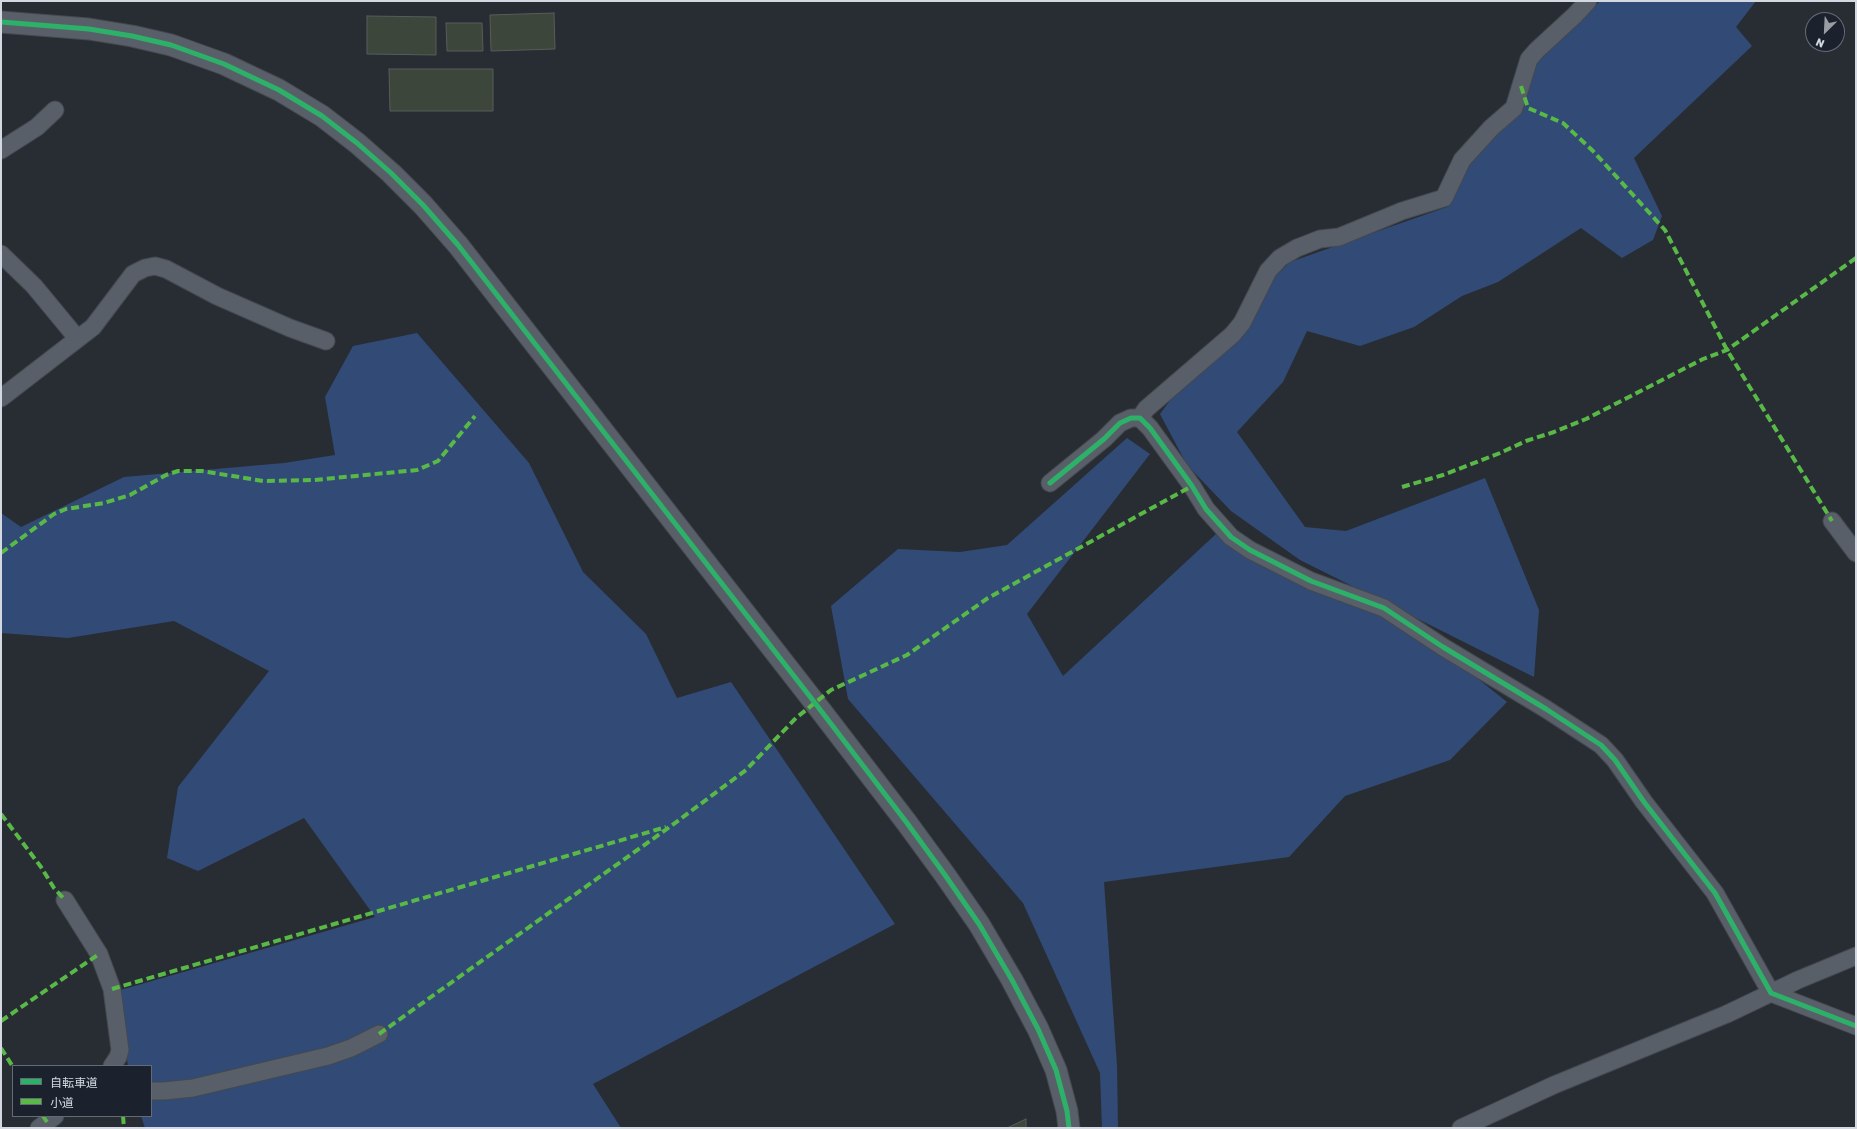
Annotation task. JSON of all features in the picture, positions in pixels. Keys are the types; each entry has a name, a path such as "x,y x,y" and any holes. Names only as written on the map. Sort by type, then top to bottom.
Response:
{"street":[{"path":"1140,418 1146,409 1232,335 1242,322 1268,271 1280,258 1297,248 1320,239 1339,237 1402,211 1444,198 1462,160 1491,128 1514,108 1529,59 1588,1"},
{"path":"1,22 89,29 132,36 171,45 224,64 279,90 322,116 357,143 391,173 424,206 462,251 815,703 908,823 945,875 979,924 1012,980 1038,1029 1056,1070 1067,1111 1069,1128"},
{"path":"1,150 37,127 55,110"},
{"path":"1,254 34,286 77,338"},
{"path":"1,398 93,327 133,274 144,268 155,266 166,269 217,296 290,328 326,341"},
{"path":"1050,483 1104,439 1120,423 1131,418 1140,418 1150,428 1206,509 1231,537 1250,550 1312,581 1384,608 1443,647 1546,709 1601,745 1615,760 1644,802 1715,893 1770,993 1856,1026"},
{"path":"1832,520 1856,553"},
{"path":"65,900 99,954 112,989 120,1050 118,1057 113,1065"},
{"path":"1461,1128 1554,1085 1727,1014 1798,980 1856,956"},
{"path":"152,1091 178,1090 229,1080 328,1056 351,1048 379,1034"},
{"path":"39,1128 54,1117"}],"shaded area":[{"path":"1600,1 1756,1 1736,27 1752,46 1634,158 1662,216 1653,240 1622,258 1581,228 1498,282 1462,296 1414,327 1360,346 1307,331 1283,382 1237,432 1305,527 1346,531 1485,478 1539,610 1534,677 1300,560 1231,511 1187,465 1160,414 1180,387 1269,282 1290,262 1447,207 1469,163 1519,112 1535,65"},
{"path":"417,333 529,463 583,572 646,634 677,698 731,682 895,924 593,1084 621,1128 145,1128 141,1117 152,1117 152,1065 128,1065 117,991 375,917 304,818 198,871 167,858 178,787 269,671 174,621 68,638 1,633 1,513 21,527 124,477 284,463 335,455 325,397 353,346"},
{"path":"1127,438 1150,454 1027,614 1063,676 1216,534 1257,562 1386,618 1472,674 1507,702 1450,760 1345,796 1289,857 1104,882 1117,1066 1118,1128 1102,1128 1100,1073 1023,903 848,699 831,606 898,549 960,552 1007,545"}],"building":[{"path":"554,13 555,49 491,51 490,15"},
{"path":"367,16 436,17 436,55 367,54"},
{"path":"446,23 482,23 483,51 447,51"},
{"path":"389,69 493,69 493,111 390,111"},
{"path":"1026,1119 1026,1128 1007,1128"}],"marked path":[{"path":"1521,86 1528,108 1563,123 1593,151 1665,230 1727,350 1832,521"},
{"path":"1402,487 1443,475 1500,453 1526,441 1586,419 1703,359 1727,350 1856,258"},
{"path":"1,553 54,514 66,509 104,503 130,495 166,475 178,471 202,471 263,481 314,480 417,470 438,461 475,416"},
{"path":"379,1034 671,826 746,770 796,718 831,690 907,655 988,598 1192,486"},
{"path":"1,814 41,867 54,888 65,900"},
{"path":"112,989 666,827"},
{"path":"1,1021 99,954"},
{"path":"1,1048 12,1065"},
{"path":"44,1117 47,1122"},
{"path":"123,1117 124,1128"}],"cycle path":[{"path":"1,22 89,29 132,36 171,45 224,64 279,90 322,116 357,143 391,173 423,205 458,245 815,703 945,875 979,924 1012,980 1038,1029 1056,1070 1067,1111 1069,1128"},
{"path":"1050,483 1104,439 1120,423 1131,418 1140,418 1150,428 1192,486 1206,509 1231,537 1250,550 1311,581 1384,608 1443,647 1546,709 1601,745 1615,760 1644,802 1715,893 1771,993 1856,1026"}]}
